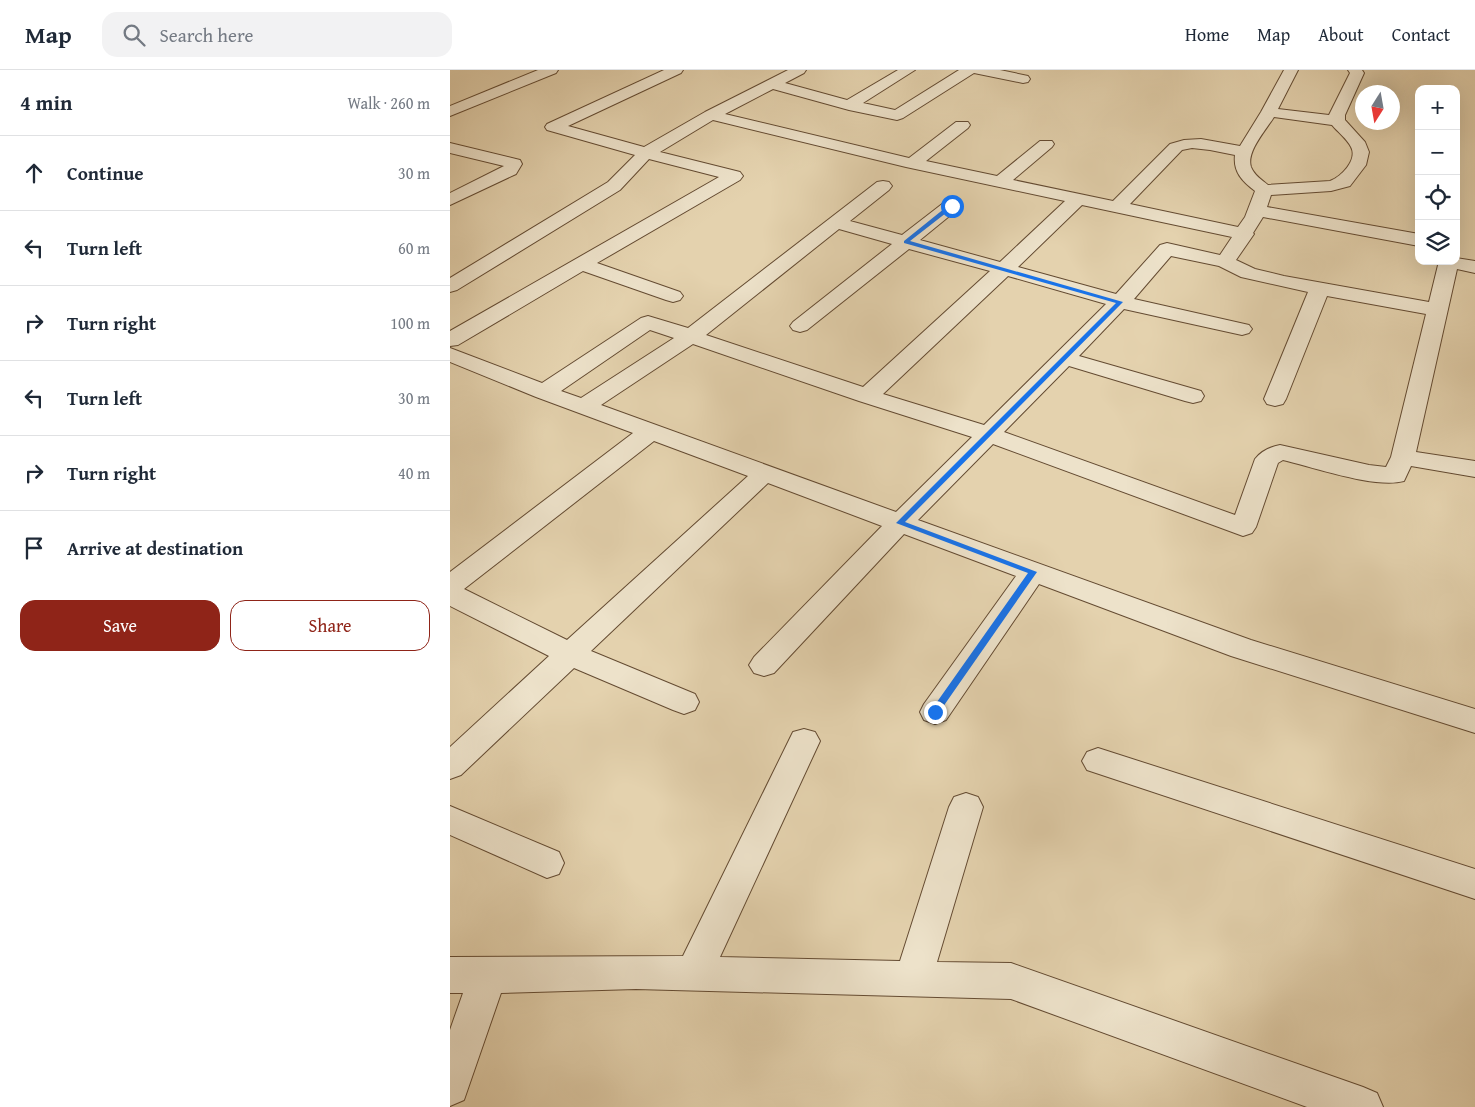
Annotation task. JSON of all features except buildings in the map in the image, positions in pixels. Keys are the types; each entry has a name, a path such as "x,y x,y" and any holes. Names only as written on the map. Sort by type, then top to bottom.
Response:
{"street":[{"path":"450,111 551,70"},
{"path":"450,340 734,176 553,127 676,70"},
{"path":"450,286 614,186 646,153 711,115 799,70"},
{"path":"849,105 908,70"},
{"path":"771,84 849,105 897,115 969,70"},
{"path":"978,70 1022,79"},
{"path":"1269,112 1337,121 1359,145 1361,152 1358,165 1344,182 1331,186 1264,190 1248,177 1242,166 1244,152 1269,112 1291,70"},
{"path":"1337,121 1357,73 1355,70"},
{"path":"711,115 913,164 1245,234"},
{"path":"913,164 962,125"},
{"path":"1118,206 1176,147 1194,143 1244,152"},
{"path":"1000,182 1046,144"},
{"path":"450,148 514,164 510,170 450,200"},
{"path":"584,406 691,336 883,186"},
{"path":"1225,262 1245,234 1257,211 1264,190"},
{"path":"867,396 1078,198"},
{"path":"800,326 952,206"},
{"path":"1257,211 1415,239"},
{"path":"837,223 1120,302 1242,329"},
{"path":"764,665 900,523 1120,302 1166,249 1225,262 1248,273 1438,310"},
{"path":"581,264 673,296"},
{"path":"1460,264 1475,266"},
{"path":"544,392 648,322 867,396 988,434 1243,526 1267,459 1280,452 1369,473 1395,476 1403,457 1447,265"},
{"path":"1275,399 1320,288"},
{"path":"450,354 544,392 1241,648 1475,721"},
{"path":"1064,358 1193,396"},
{"path":"450,586 651,431"},
{"path":"1403,457 1475,469"},
{"path":"450,766 765,473"},
{"path":"935,712 1032,572"},
{"path":"450,594 570,654 684,702"},
{"path":"693,974 804,742"},
{"path":"1098,761 1475,884"},
{"path":"913,979 966,807"},
{"path":"450,820 547,863"},
{"path":"450,975 488,976 636,972 1011,981 1363,1107"},
{"path":"450,1086 488,976"}],"route":[{"path":"935,712 1032,572 900,523 1120,302 906,242 952,206"}]}
